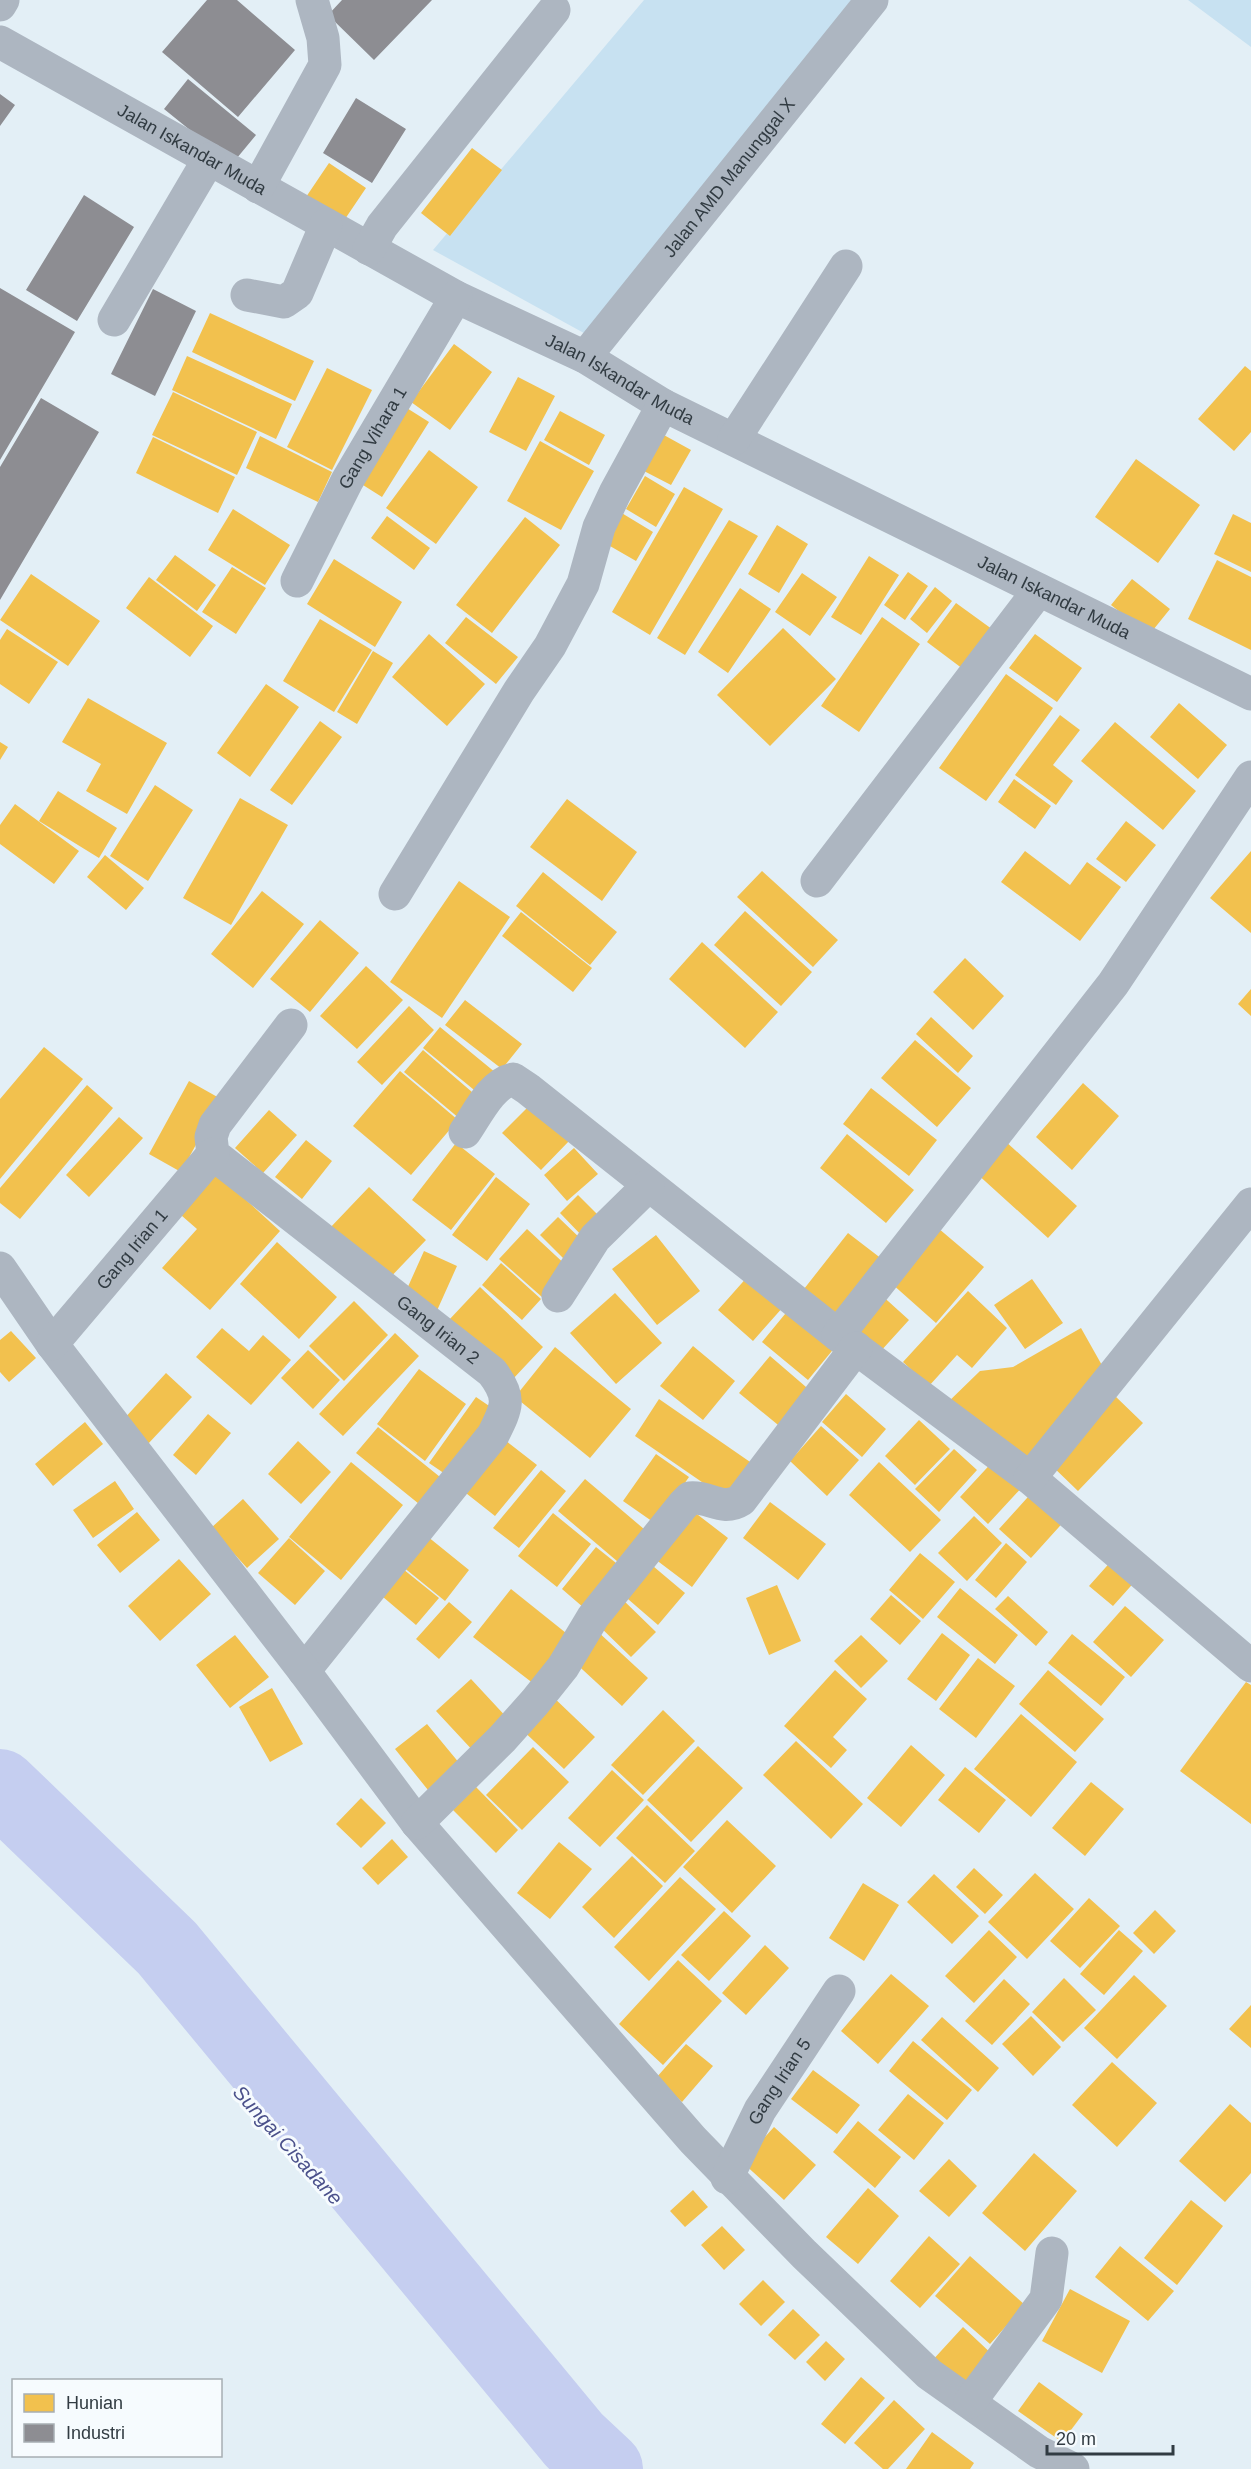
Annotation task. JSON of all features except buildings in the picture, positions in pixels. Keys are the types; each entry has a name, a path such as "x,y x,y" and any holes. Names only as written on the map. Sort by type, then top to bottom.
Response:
{"street":[{"path":"0,5 3,0"},
{"path":"258,187 325,65 323,38 312,0"},
{"name":"Jalan AMD Manunggal X","path":"585,357 873,0"},
{"path":"369,249 382,226 554,10"},
{"name":"Jalan Iskandar Muda","path":"0,42 456,297 585,357 663,405 1251,694"},
{"path":"114,320 208,159"},
{"path":"247,295 284,302 297,293 326,225"},
{"path":"734,439 846,266"},
{"name":"Gang Vihara 1","path":"297,581 347,481 456,297"},
{"path":"395,894 519,691 550,646 583,584 599,527 663,405"},
{"path":"818,881 1039,590"},
{"path":"417,1823 502,1739 535,1702 563,1667 593,1617 690,1498 696,1497 722,1506 731,1506 741,1500 847,1342 1113,984 1251,777"},
{"path":"213,1154 211,1137 215,1125 291,1025"},
{"path":"465,1132 495,1090 506,1081 513,1079 847,1342 1030,1478 1251,1666"},
{"name":"Gang Irian 1","path":"52,1344 213,1154"},
{"name":"Gang Irian 2","path":"213,1154 492,1372 504,1388 507,1401 493,1435 304,1671"},
{"path":"558,1296 595,1238 648,1186"},
{"path":"1030,1478 1251,1204"},
{"path":"0,1268 52,1344 304,1671 417,1823 728,2178 929,2374 1040,2452 1073,2469"},
{"name":"Gang Irian 5","path":"728,2178 760,2110 839,1991"},
{"path":"970,2402 1046,2299 1052,2253"}],"shaded area":[{"path":"644,0 882,0 602,343 433,250"},
{"path":"1188,0 1251,0 1251,47"}],"waterway":[{"path":"0,1787 167,1948 574,2440 605,2469"}],"water label":[{"name":"Sungai Cisadane","path":"288,2145"}]}
